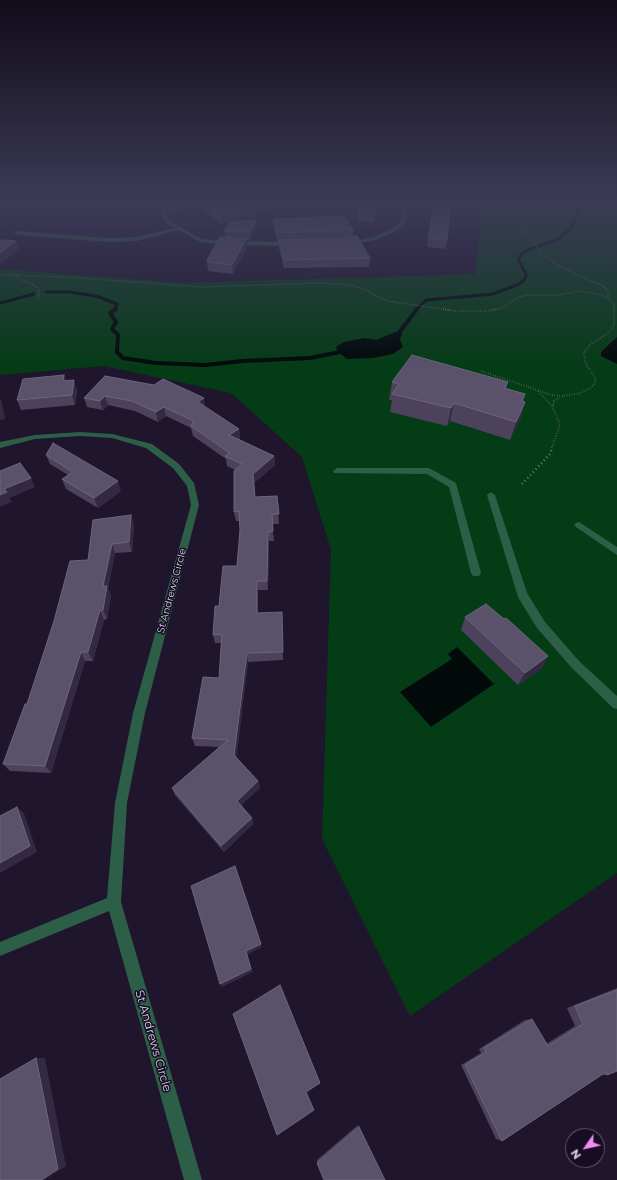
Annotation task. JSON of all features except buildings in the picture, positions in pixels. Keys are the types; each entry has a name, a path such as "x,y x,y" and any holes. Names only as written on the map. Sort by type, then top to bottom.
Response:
{"street":[{"name":"St Andrews Circle","path":"0,445 35,438 65,435 80,434 112,436 149,446 176,466 191,485 195,505 139,713 121,803 114,902 193,1180"},
{"path":"337,471 429,471 453,484 476,573"},
{"path":"491,495 522,594 541,625 575,664 617,704"},
{"path":"579,525 617,552"},
{"path":"0,949 114,902"}],"path":[{"path":"547,258 567,270 603,286 608,291 608,298"},
{"path":"0,275 95,278 202,287 319,283 342,284 362,288 382,299 455,311 488,311 502,308 517,298 527,295 560,295 579,291 592,292 608,298 615,308 614,325 608,333 590,345 584,352 585,362 596,380 593,386 581,393 557,398 552,406"},
{"path":"10,275 25,280 37,287 39,290 38,301"},
{"path":"481,371 537,390 562,396"},
{"path":"522,484 550,454 560,425 552,406 537,390"}],"green space":[{"path":"477,258 617,258 617,873 410,1016 322,839 331,550 302,457 231,393 104,366 0,375 0,269 185,283 475,274"}],"shaded area":[{"path":"398,331 402,334 400,339 403,347 393,354 373,358 347,359 338,352 336,347 344,342 365,338 376,340"},
{"path":"617,337 617,364 601,356 601,352"},
{"path":"457,647 494,684 431,727 400,692 452,659 448,654"}],"waterway":[{"path":"417,309 426,300 493,294 519,284 525,279 526,274 519,258"},
{"path":"46,292 70,292 96,296 117,304 114,310"},
{"path":"0,303 34,294"},
{"path":"116,309 110,313 116,322 112,329 118,335 117,352 123,358 156,363 205,365 243,361 310,358 345,351"},
{"path":"395,338 417,309"}]}
